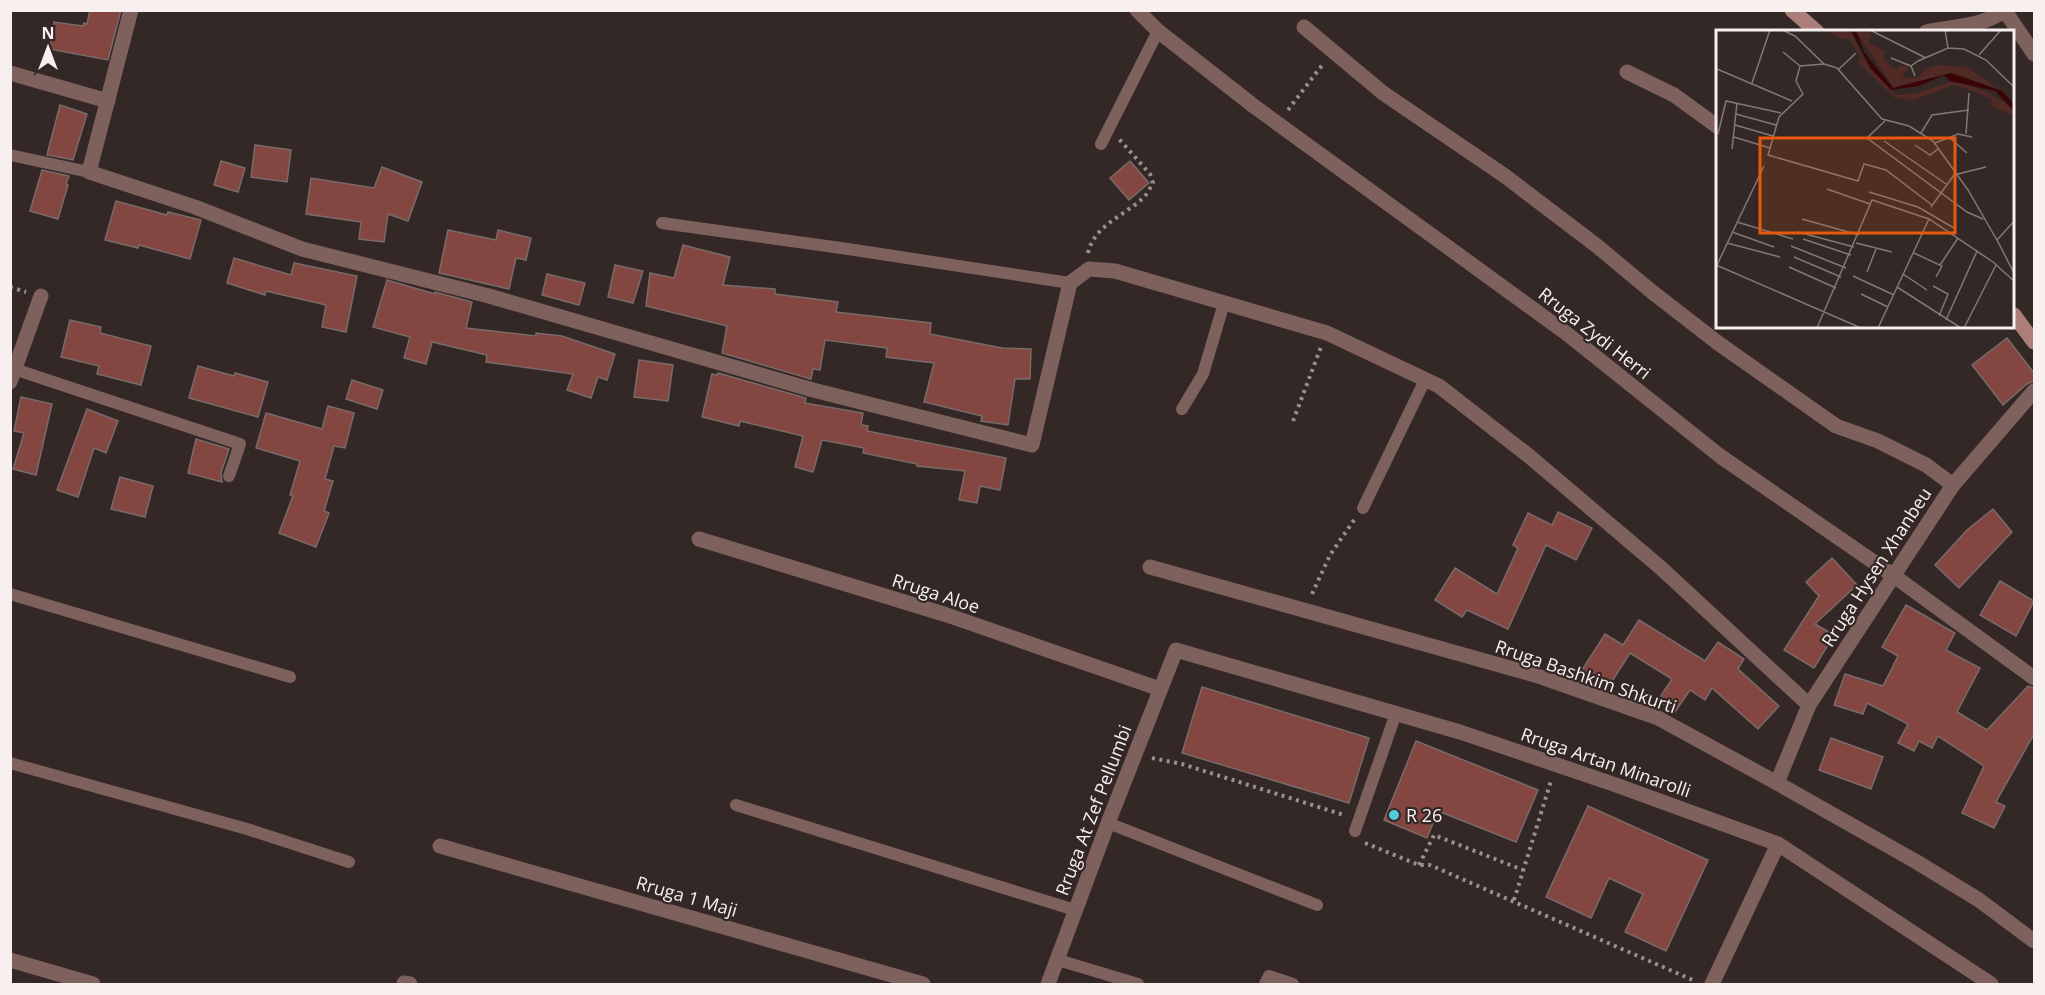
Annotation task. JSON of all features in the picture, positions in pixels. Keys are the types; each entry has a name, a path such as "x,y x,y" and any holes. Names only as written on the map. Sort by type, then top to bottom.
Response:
{"street":[{"path":"130,10 89,172 195,207 302,249 489,296 813,390 1032,445 1070,283 1089,269 1115,271 1327,333 1439,386 1529,456 1661,568 1809,705"},
{"name":"Rruga Zydi Herri","path":"1137,10 1158,31 1278,124 1566,333 1720,456 1894,576 2034,678"},
{"path":"1792,10 1815,30"},
{"path":"1937,30 1995,18 2005,11 2034,54"},
{"path":"1304,27 1383,93 1505,176 1588,238 1718,343 1836,426 1887,446 1926,465 1953,485"},
{"path":"1628,72 1674,95 1716,126"},
{"path":"10,73 108,101"},
{"path":"14,376 41,296"},
{"path":"2015,318 2034,342"},
{"name":"Rruga Hysen Xhanbeu","path":"1778,783 1809,705 1953,485 2034,391"},
{"name":"Rruga Aloe","path":"699,538 947,615 1160,689"},
{"name":"Rruga Bashkim Shkurti","path":"1150,567 1535,675 1658,718 1778,783 1942,878 1979,900 2034,940"},
{"name":"Rruga At Zef Pellumbi","path":"1048,984 1176,650"},
{"name":"Rruga Artan Minarolli","path":"1176,650 1396,713 1556,765 1778,844 1991,984"},
{"path":"1712,984 1778,844"},
{"name":"Rruga 1 Maji","path":"440,846 923,984"},
{"path":"10,960 93,984"}],"lane":[{"path":"1101,144 1158,31"},
{"path":"10,155 89,172"},
{"path":"662,223 1070,283"},
{"path":"1182,409 1203,374 1224,303"},
{"path":"14,376 240,444 229,476"},
{"path":"1363,508 1425,380"},
{"path":"10,594 290,677"},
{"path":"1357,825 1396,713"},
{"path":"10,763 247,829 349,862"},
{"path":"736,806 1076,910"},
{"path":"1108,823 1317,905"},
{"path":"1058,960 1138,984"},
{"path":"1265,984 1269,976 1293,984"}],"path":[{"path":"1278,124 1332,51"},
{"path":"1089,269 1088,251 1097,234 1143,198 1153,183 1150,174 1130,151"},
{"path":"1293,421 1327,333"},
{"path":"1304,611 1330,555 1363,508"},
{"path":"1134,755 1182,764 1357,825 1352,838 1419,865 1430,865 1514,900 1702,984"},
{"path":"1514,900 1556,765"},
{"path":"1419,865 1434,835 1523,870"}],"building":[{"path":"90,10 121,10 108,60 49,49 54,22 83,26 84,23 87,24"},
{"path":"60,105 87,114 73,160 47,155"},
{"path":"255,145 291,150 287,182 251,177"},
{"path":"221,161 245,168 238,192 214,185"},
{"path":"1130,161 1149,183 1129,200 1110,178"},
{"path":"382,167 422,182 408,221 388,214 384,242 359,239 361,222 306,214 311,178 374,188"},
{"path":"42,170 69,176 58,219 30,211"},
{"path":"116,201 167,215 168,212 201,220 190,259 139,245 138,248 105,240"},
{"path":"448,230 496,240 498,230 531,238 526,260 516,258 509,289 439,273"},
{"path":"683,245 730,257 723,285 775,289 775,294 838,302 836,312 931,323 930,334 1002,348 1031,349 1030,379 1015,379 1008,425 981,421 982,416 924,402 934,363 886,357 887,348 825,340 820,370 813,369 811,379 722,353 727,326 646,306 650,273 674,278"},
{"path":"234,258 291,275 294,263 357,276 346,332 322,327 326,305 266,291 265,295 227,283"},
{"path":"615,265 643,271 633,303 608,297"},
{"path":"547,274 585,283 579,305 542,295"},
{"path":"387,280 472,302 466,328 536,336 536,333 562,336 615,354 607,380 598,377 591,398 567,390 573,374 486,362 487,355 432,342 426,364 404,358 410,337 373,327"},
{"path":"70,320 101,327 100,333 151,346 141,385 97,374 99,366 61,357"},
{"path":"2007,338 2034,373 2034,381 2027,384 2003,405 1972,365"},
{"path":"639,360 673,365 668,401 634,397"},
{"path":"198,366 268,382 258,417 189,398"},
{"path":"718,373 806,398 805,403 863,413 861,425 868,426 867,431 1006,458 1000,490 980,486 977,503 959,500 965,471 917,466 917,464 863,453 864,448 822,440 813,472 795,467 803,436 740,421 739,426 702,417 712,374 717,375"},
{"path":"352,380 383,390 377,409 346,399"},
{"path":"21,397 52,404 36,475 13,469 24,433 14,431"},
{"path":"328,406 354,413 345,448 334,446 325,479 333,481 324,511 329,513 316,547 279,533 293,496 290,495 300,461 256,448 266,413 322,429"},
{"path":"87,409 118,421 106,453 94,448 78,497 57,490"},
{"path":"196,439 229,449 221,473 222,482 188,473"},
{"path":"120,477 153,486 145,517 111,509"},
{"path":"1993,509 2012,532 1959,588 1935,565 1967,530"},
{"path":"1558,512 1592,528 1576,560 1546,545 1508,629 1467,610 1462,617 1435,600 1455,568 1497,594 1518,548 1513,545 1528,513 1552,525"},
{"path":"1832,558 1857,585 1815,624 1834,635 1814,668 1784,650 1819,596 1806,582"},
{"path":"2000,581 2034,601 2016,636 1980,615"},
{"path":"1906,605 1955,633 1946,650 1980,668 1957,712 1987,730 2028,686 2034,688 2034,734 1996,802 2005,806 1994,828 1962,813 1984,766 1938,736 1932,748 1919,741 1914,751 1898,743 1908,724 1867,703 1863,714 1834,705 1845,674 1883,686 1898,656 1882,647"},
{"path":"1639,620 1705,661 1718,642 1744,659 1738,669 1779,706 1758,729 1712,688 1705,700 1690,690 1675,712 1658,700 1672,679 1630,653 1609,686 1582,670 1605,634 1623,645"},
{"path":"1202,687 1369,738 1349,803 1182,753"},
{"path":"1831,738 1883,757 1871,789 1819,770"},
{"path":"1416,741 1538,790 1516,842 1438,811 1427,838 1384,820"},
{"path":"1588,806 1708,860 1666,951 1625,932 1643,894 1609,878 1591,918 1546,897"}],"place":[{"name":"R 26","path":"1394,815"}]}
